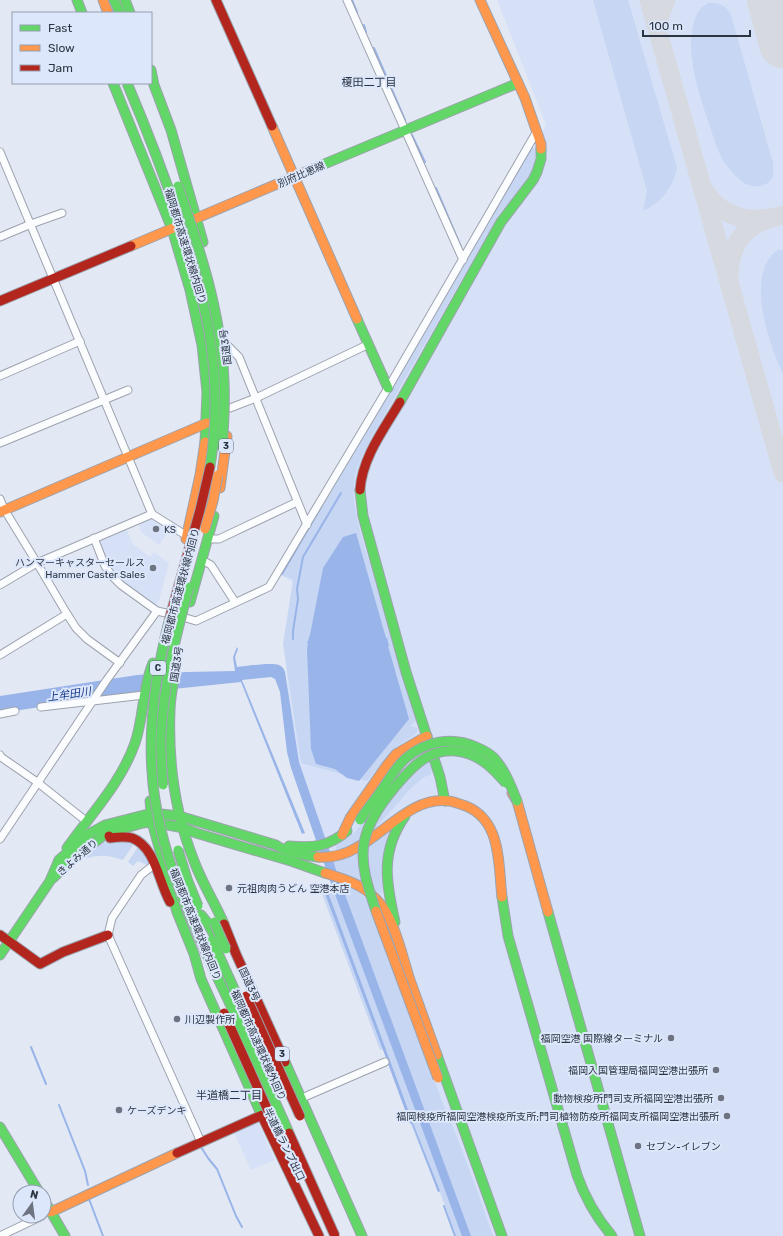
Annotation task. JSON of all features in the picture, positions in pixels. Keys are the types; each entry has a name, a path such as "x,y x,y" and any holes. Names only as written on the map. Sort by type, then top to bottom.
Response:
{"main road":[{"path":"77,0 82,12"},
{"path":"103,0 108,12"},
{"path":"114,0 120,12"},
{"path":"125,0 130,12"},
{"path":"216,0 388,388"},
{"path":"445,801 440,777 406,672 360,505 360,482 367,459 501,222 534,180 541,159 541,144 538,132 525,98 480,0"},
{"name":"国道3号","path":"153,83 170,130 197,218 219,307 226,344 230,408 222,480 208,539 180,638 174,671 170,710 170,747 175,796 179,816 199,874 218,910 236,954 302,1098 362,1236"},
{"name":"別府比恵線","path":"0,301 518,83"},
{"name":"国道3号","path":"113,84 172,229 190,290 202,345 207,392 207,423 200,475 187,536 161,612 153,663 146,694 148,780 152,817 158,846 177,912 194,954 201,979 262,1115 319,1236"},
{"path":"122,84 137,120 146,164"},
{"name":"福岡都市高速環状線内回り","path":"127,84 168,188 192,259 208,321 214,374 214,424 208,476 203,500 171,614 157,674 151,735 154,794 163,832 178,882 197,917 216,973 335,1236"},
{"name":"C","path":"164,793 161,735 167,674 180,617 213,501 220,462 224,416 224,372 218,320 191,221 175,180"},
{"path":"2,510 207,423"},
{"path":"59,860 86,821 114,786 127,763 139,728 146,694"},
{"path":"342,835 350,818 396,754 426,736"},
{"path":"276,845 279,844 311,848 327,845 360,820 398,766 406,758 425,746 437,742 459,740 472,744 487,752 494,758 504,770 517,801 640,1236"},
{"path":"469,1145 455,1118 438,1078 371,895 363,851 365,837 375,814 408,770 428,756 442,751 459,752 477,757 491,767 506,783 517,801"},
{"path":"152,817 179,816 276,845 298,854 322,858 339,855 359,847 394,820 412,809 429,802 445,801 463,805 477,813 493,834 498,851 502,900 508,936 577,1177 588,1205 612,1236"},
{"name":"福岡都市高速環状線外回り","path":"167,807 197,917 225,968 317,1174"},
{"path":"412,809 398,825 391,840 388,856 387,881 389,897 399,942 410,979 502,1236"},
{"name":"きよみ通り","path":"0,954 50,881 59,860 89,834 105,825 142,814 152,817"},
{"path":"152,817 196,833 291,861 353,882 363,888 376,900 388,917 399,942"},
{"name":"きよみ通り","path":"50,881 76,856 107,833 143,823 152,817"},
{"path":"107,833 110,838 125,837 139,841 147,848 155,864 168,899 177,912"},
{"path":"199,874 199,884 214,922 300,1116 316,1138 355,1227 356,1236"},
{"path":"0,935 40,964 63,952 108,935"},
{"name":"半道橋ランプ出口","path":"194,954 209,976 226,1018 274,1124 330,1236"},
{"path":"52,1211 200,1142 262,1115"},
{"path":"0,1127 34,1184"},
{"path":"52,1221 66,1236"}],"street":[{"path":"348,0 463,260"},
{"path":"186,618 196,621 269,587 538,132"},
{"path":"0,152 3,169 31,224 152,514 187,536"},
{"path":"0,237 62,213"},
{"path":"0,376 80,341"},
{"path":"226,344 240,357 307,525"},
{"path":"230,408 256,398 369,344"},
{"path":"0,443 128,390"},
{"path":"0,499 2,510 37,563 76,628 87,639 120,664"},
{"path":"208,539 219,539 297,502"},
{"path":"0,585 37,563 152,514"},
{"path":"0,839 106,681 161,612 121,585 112,576 105,566 94,538"},
{"path":"202,560 211,565 235,602"},
{"path":"0,655 67,614"},
{"path":"41,707 146,694"},
{"path":"0,714 15,711"},
{"path":"0,755 38,782 86,821"},
{"path":"155,864 141,875 112,918 108,935 200,1142"},
{"path":"302,1098 385,1062"},
{"path":"0,1236 25,1224"}],"shaded area":[{"path":"497,0 783,0 783,1236 469,1236 301,777 292,740 284,642 295,584 281,575 489,231 546,125"},
{"path":"593,0 628,0 677,168 673,182 665,194 655,204 643,211 647,191"},
{"path":"708,3 716,3 724,6 731,15 773,163 772,178 763,185 751,186 744,183 725,163 717,147 701,98 691,54 691,39 696,15 701,8"},
{"path":"532,145 536,151 531,175 500,213 371,438 356,472 354,484 355,508 365,548 417,720 410,726 418,728 416,734 396,747 367,781 301,763 283,644 293,580 280,574"},
{"path":"778,250 783,250 783,374 766,328 762,309 761,291 762,275 768,260"},
{"path":"153,517 170,529 159,545 142,533 138,523"},
{"path":"126,528 133,544 150,557 154,552 169,563 159,601 156,604 153,605 113,575 96,540"},
{"path":"431,760 432,770 430,775 424,777 410,789 369,836 376,816 419,766"},
{"path":"367,818 359,844 336,851 336,846 352,835"},
{"path":"391,826 384,856 382,894 373,889 368,862 367,844"},
{"path":"107,842 135,842 123,860 106,856 85,857 101,844"},
{"path":"139,845 149,863 147,865 138,861 133,866 128,862"},
{"path":"359,850 364,883 337,871 332,859"},
{"path":"318,883 351,896 349,886 370,901 443,1104 470,1170 493,1236 456,1236 440,1192 438,1192 401,1100 383,1049 380,1050"},
{"path":"258,1122 275,1160 251,1170 234,1133"}],"water":[{"path":"356,533 409,719 359,781 347,778 335,769 316,764 311,749 307,649 323,568 343,537"},
{"name":"上牟田川","path":"237,647 238,649 235,657 237,667 259,664 276,664 285,671 299,762 340,881 471,1236 462,1236 329,878 291,768 287,752 280,692 275,679 271,677 242,680 305,833 302,834 241,682 135,693 0,713 0,696 137,675 235,671 233,657"},
{"path":"326,887 413,1123 440,1191 438,1192 412,1124 410,1123 323,888"}],"waterway":[{"path":"352,0 357,12"},
{"path":"364,25 366,32"},
{"path":"374,48 405,120"},
{"path":"412,135 425,162"},
{"path":"492,215 530,150"},
{"path":"436,188 461,247"},
{"path":"293,639 298,599 297,589 303,557 341,493"},
{"path":"282,574 321,507"},
{"path":"31,1047 46,1084"},
{"path":"59,1105 85,1171 88,1185"},
{"path":"201,1147 217,1169 242,1227"},
{"path":"89,1199 103,1236"},
{"path":"444,1206 455,1236"}],"taxiway":[{"path":"649,0 783,473"},
{"path":"659,30 660,15 666,0"},
{"path":"770,0 772,6"},
{"path":"705,191 710,199 724,211 732,215 749,219 768,218"},
{"path":"729,276 733,252 743,235 760,222 783,215"}],"runway":[{"path":"771,0 783,44"}],"traffic: fast":[{"path":"77,0 82,12"},
{"path":"114,0 120,12"},
{"path":"125,0 130,12"},
{"path":"152,75 154,85 171,130 203,242"},
{"path":"310,170 518,83"},
{"path":"113,84 172,229 190,290 202,345 207,392 205,442"},
{"path":"127,84 156,154 175,207 191,255 206,314 211,344 215,404 214,435 210,467"},
{"path":"400,402 501,222 533,180 541,159 541,149"},
{"path":"178,186 201,257 219,330 224,389 222,447"},
{"path":"357,319 388,388"},
{"path":"360,490 363,516 406,672 440,777 445,801"},
{"path":"190,602 214,516"},
{"path":"163,785 161,740 165,696 175,641 189,587"},
{"path":"170,617 161,655 151,733 152,772 155,802 170,862 180,891 204,949 289,1133"},
{"path":"67,848 114,785 129,758 138,733 149,673 153,663"},
{"path":"174,675 170,706 170,750 174,788 187,843 197,869 224,924"},
{"path":"360,820 393,773 405,759 421,748 439,742 448,741 467,744 481,749 494,758 505,773 517,801"},
{"path":"376,911 364,869 364,843 369,828 380,807 407,773 429,756 446,751 456,751 467,753 481,760 506,783"},
{"path":"150,801 152,822 177,912 194,954 201,979 262,1116"},
{"path":"0,955 50,881 59,860 89,834 105,825 152,813 179,816 276,845 290,852 318,857"},
{"path":"395,922 389,894 387,868 388,855 397,829 405,816"},
{"path":"53,878 76,856 107,833 152,822 184,828 325,873"},
{"path":"289,846 306,847 320,845 333,840 347,831"},
{"path":"178,850 187,879 198,906"},
{"path":"502,897 508,936 577,1175 592,1207 612,1236"},
{"path":"548,912 640,1236"},
{"path":"201,915 216,938"},
{"path":"214,922 226,949"},
{"path":"212,940 244,1011"},
{"path":"437,1055 502,1236"},
{"path":"285,1062 362,1236"},
{"path":"0,1127 34,1184"},
{"path":"52,1214 65,1236"}],"traffic: slow":[{"path":"103,0 108,12"},
{"path":"480,0 525,98 541,144 541,149"},
{"path":"272,126 357,319"},
{"path":"131,246 310,170"},
{"path":"0,512 207,423"},
{"path":"220,488 227,436"},
{"path":"186,539 200,475 205,442"},
{"path":"205,529 213,501 218,475"},
{"path":"342,835 350,818 396,754 427,736"},
{"path":"512,793 517,801 548,912"},
{"path":"318,857 337,856 367,842 399,817 423,804 435,801 451,801 474,810 484,819 491,829 498,855 502,897"},
{"path":"325,873 346,880 365,889 383,907 393,927 437,1055"},
{"path":"376,911 438,1078"},
{"path":"52,1212 177,1153"}],"traffic: jam":[{"path":"216,0 272,126"},
{"path":"0,301 131,246"},
{"path":"360,490 369,455 400,402"},
{"path":"170,617 200,510 210,467"},
{"path":"109,836 110,838 132,838 140,842 156,866 170,902"},
{"path":"224,924 285,1062"},
{"path":"0,935 40,964 63,952 108,935"},
{"path":"246,996 300,1116"},
{"path":"224,1013 274,1124"},
{"path":"177,1153 262,1115"},
{"path":"262,1116 319,1236"},
{"path":"289,1133 335,1236"}],"place":[{"name":"KS","path":"156,529"},
{"name":"ハンマーキャスターセールス Hammer Caster Sales","path":"153,568"},
{"name":"元祖肉肉うどん 空港本店","path":"229,888"},
{"name":"川辺製作所","path":"177,1019"},
{"name":"福岡空港 国際線ターミナル","path":"671,1038"},
{"name":"福岡入国管理局福岡空港出張所","path":"716,1070"},
{"name":"動物検疫所門司支所福岡空港出張所","path":"721,1098"},
{"name":"ケーズデンキ","path":"119,1110"},
{"name":"福岡検疫所福岡空港検疫所支所;門司植物防疫所福岡支所福岡空港出張所","path":"727,1116"},
{"name":"セブン-イレブン","path":"638,1146"}],"district":[{"name":"榎田二丁目","path":"369,82"},
{"name":"半道橋二丁目","path":"229,1095"}]}
